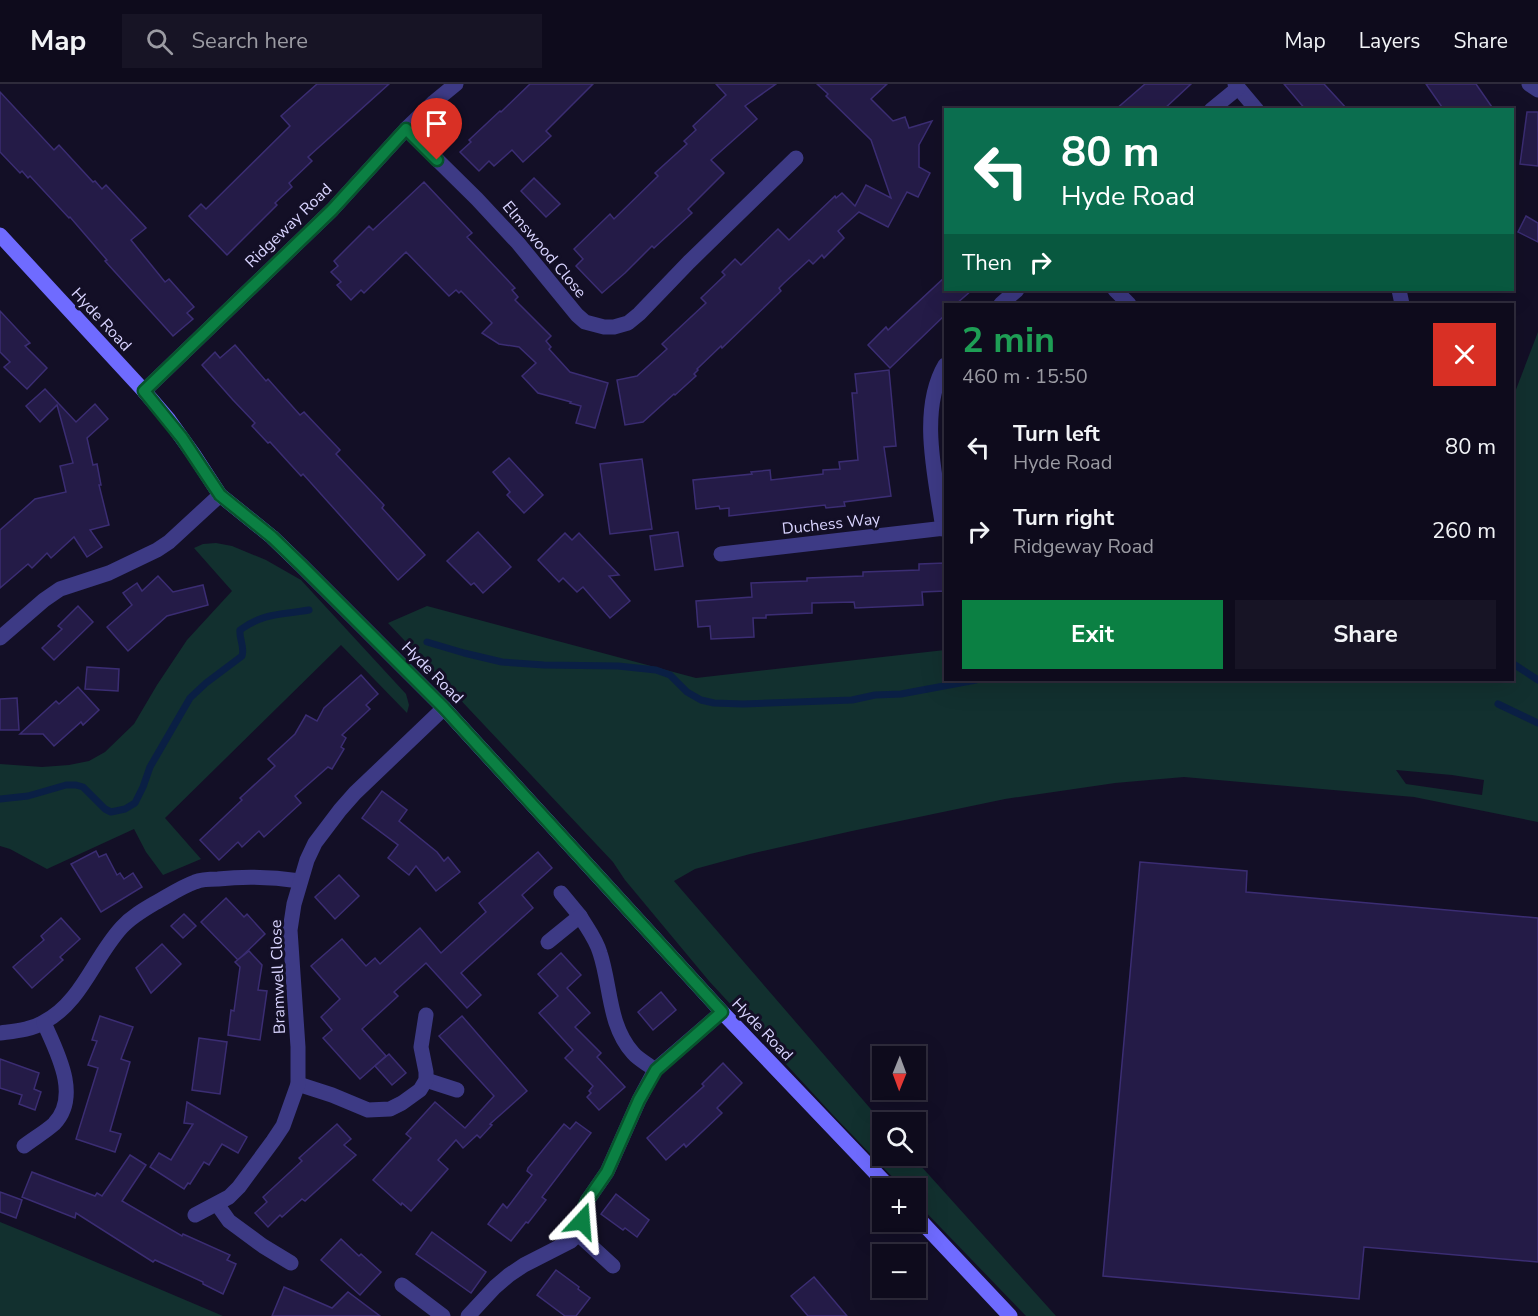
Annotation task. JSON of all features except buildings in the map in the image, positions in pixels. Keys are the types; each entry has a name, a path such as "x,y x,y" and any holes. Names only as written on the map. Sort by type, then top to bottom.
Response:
{"main road":[{"name":"Hyde Road","path":"0,235 144,391 182,438 220,495 272,537 444,708 722,1012 880,1178"},
{"path":"926,1227 1010,1316"}],"street":[{"name":"Ridgeway Road","path":"144,391 332,210 406,129 456,84"},
{"path":"1529,84 1538,90"},
{"path":"1213,108 1237,86 1255,108"},
{"name":"Elmswood Close","path":"406,129 498,221 577,315 585,322 604,327 627,323 639,314 796,158"},
{"path":"1002,303 1016,291"},
{"path":"1116,291 1128,303"},
{"path":"944,367 934,388 931,414 932,447 944,529"},
{"path":"0,638 60,589 109,573 157,550 169,542 220,495"},
{"name":"Duchess Way","path":"721,554 944,529"},
{"name":"Bramwell Close","path":"195,1215 230,1197 239,1187 283,1126 298,1084 298,1047 290,930 300,880 315,843 355,793 444,708"},
{"path":"0,1033 30,1028 44,1023 59,1012 83,985 122,926 138,913 178,890 197,881 229,878 257,876 300,880"},
{"path":"561,893 580,916 600,952 611,1006 622,1037 632,1052 656,1070"},
{"path":"548,942 580,916"},
{"path":"468,1316 509,1275 571,1241 578,1234 587,1201 607,1172 639,1100 656,1070 722,1012"},
{"path":"298,1084 332,1095 362,1109 375,1111 402,1103 420,1090 426,1080 421,1047 426,1015"},
{"path":"24,1146 54,1123 65,1101 67,1088 62,1067 44,1023"},
{"path":"426,1080 458,1090"},
{"path":"217,1204 229,1221 291,1263"},
{"path":"578,1234 613,1266"},
{"path":"402,1285 443,1316"}],"green space":[{"path":"1538,332 1538,822 1414,797 1184,777 1115,783 1005,799 750,854 695,869 674,881 873,1112 872,1156 709,981 625,880 613,862 388,623 427,606 696,678 944,650 944,681 1514,681 1514,395","holes":["1396,770 1484,780 1482,795 1406,784"]},
{"path":"216,543 232,546 266,560 301,580 406,694 409,705 407,713 341,645 165,818 201,859 163,875 146,852 134,829 47,869 0,846 0,764 42,767 89,761 105,752 134,724 187,640 232,591 194,548 203,544"},
{"path":"882,1166 921,1166 1056,1316 1026,1316 926,1212 926,1178 893,1178"},
{"path":"0,1222 32,1235 223,1316 0,1316"}],"waterway":[{"path":"0,799 28,796 66,785 76,785 83,787 111,812 125,809 135,803 150,767 190,698 242,656 240,630 265,617 309,610"},
{"path":"427,642 502,662 618,666 656,670 670,675 687,692 701,700 714,703 852,700 875,695 901,694 971,681"},
{"path":"1514,664 1538,680"},
{"path":"1498,704 1538,723"}],"route":[{"path":"437,160 406,129 332,210 144,391 194,454 220,495 272,537 444,708 722,1012 656,1070 647,1083 607,1172 587,1201 582,1221"}]}
